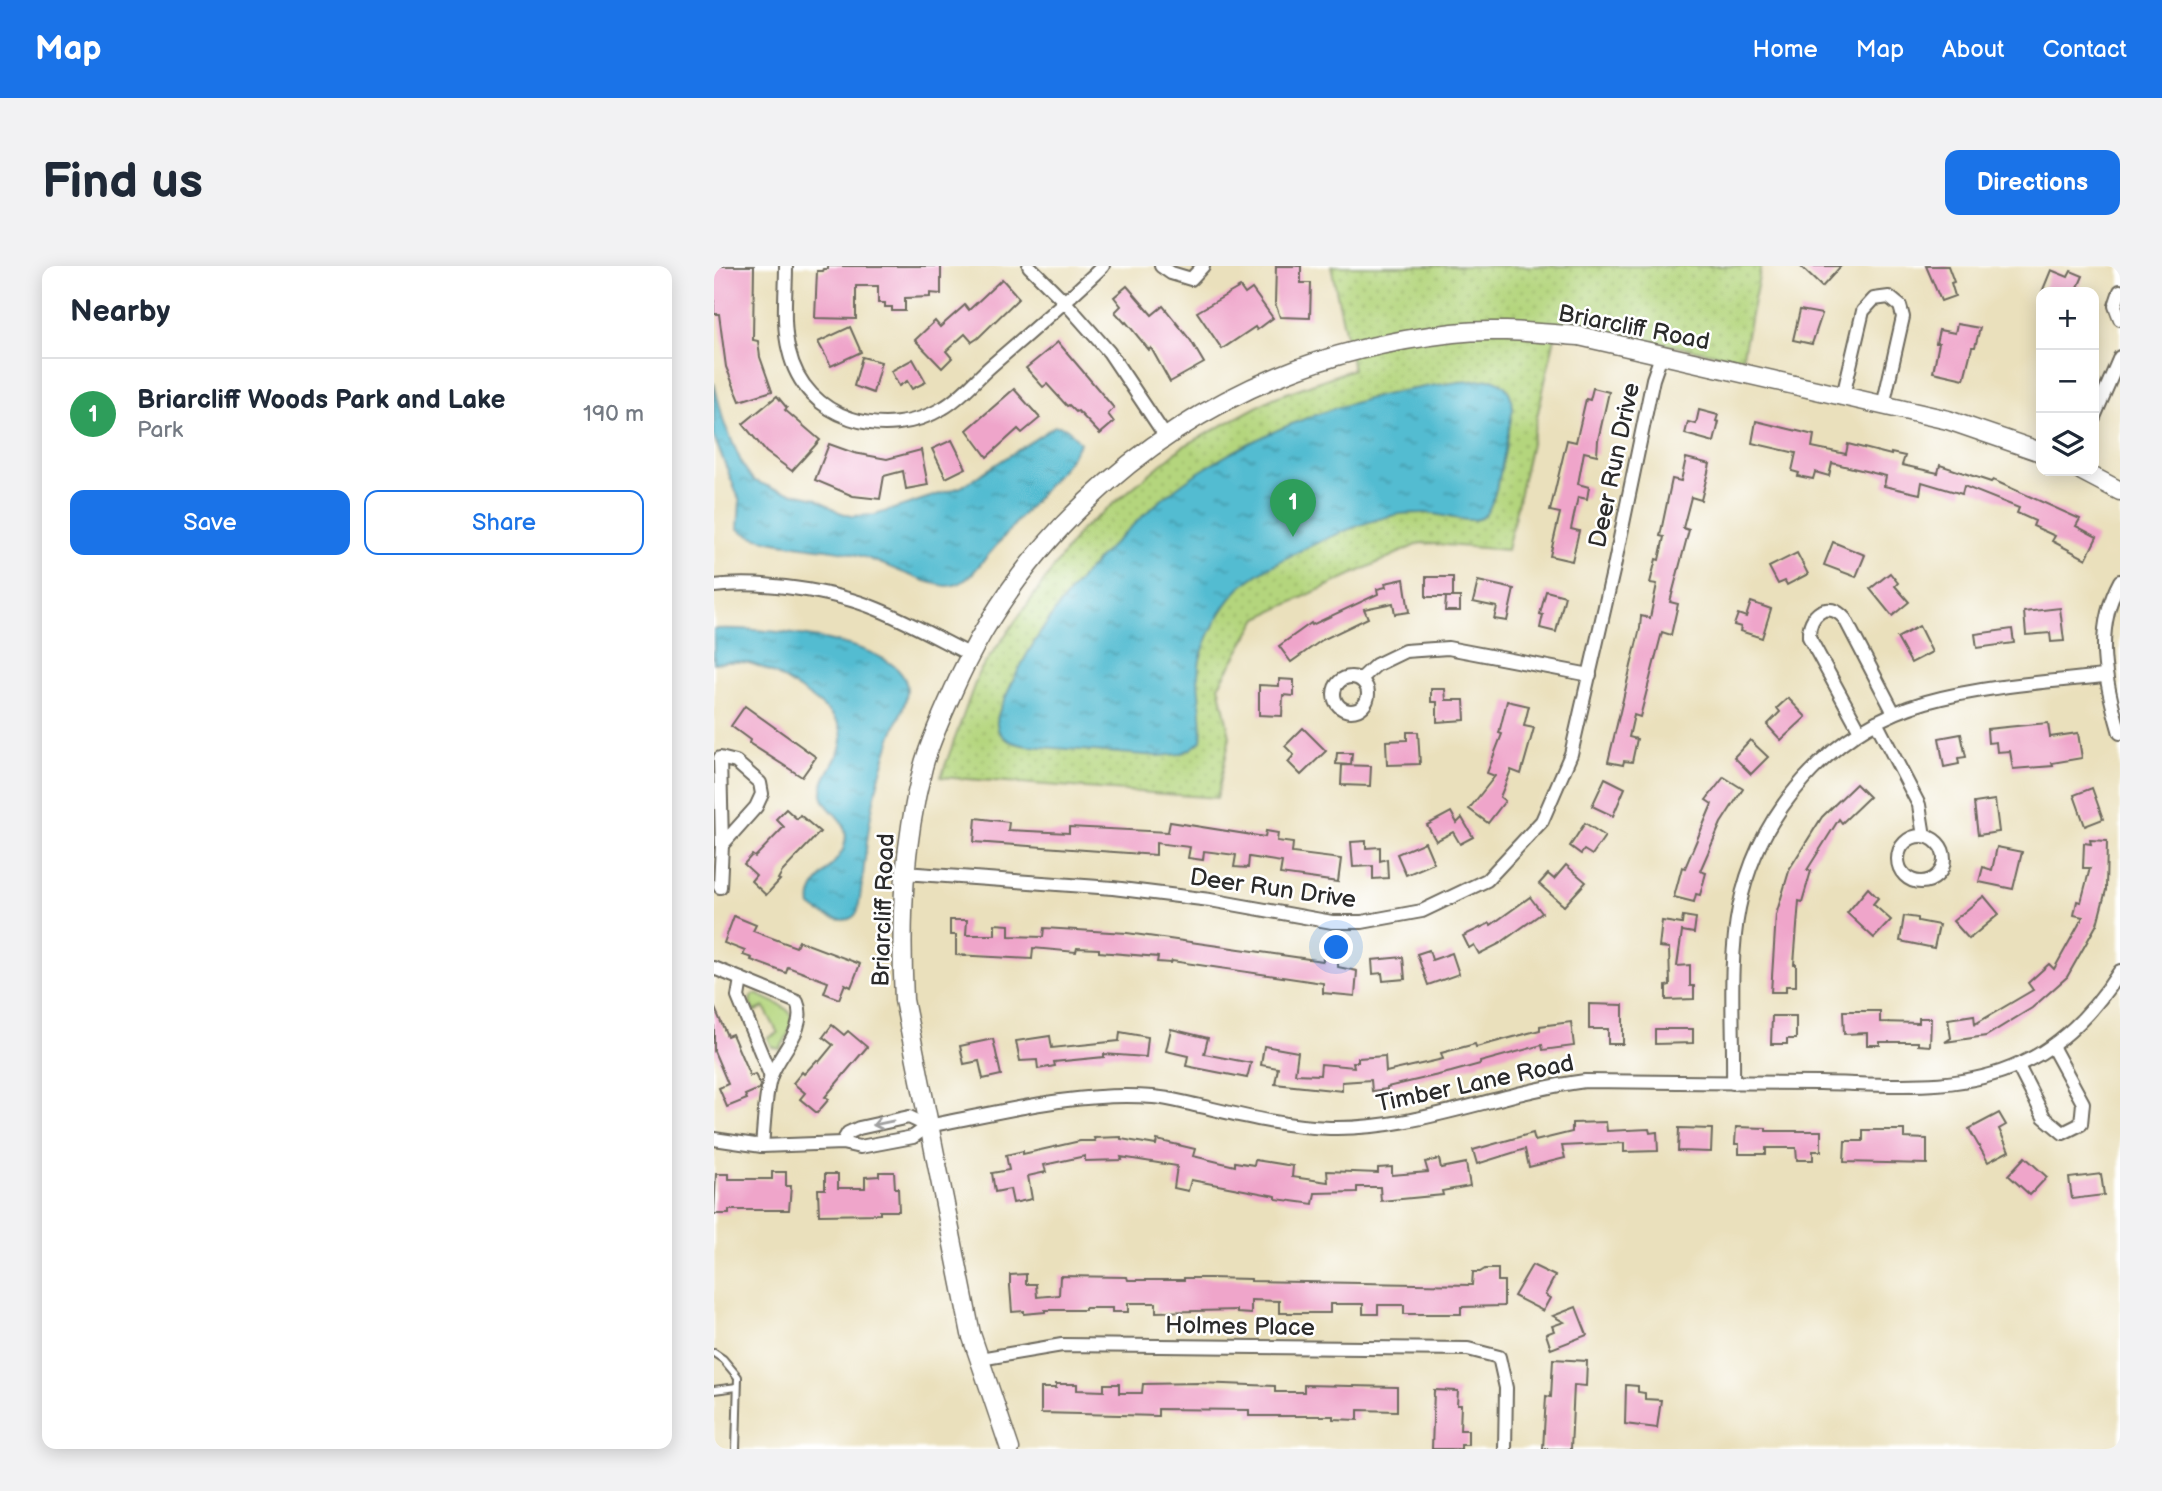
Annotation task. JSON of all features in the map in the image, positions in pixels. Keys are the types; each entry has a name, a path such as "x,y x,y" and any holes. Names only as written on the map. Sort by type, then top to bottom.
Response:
{"street":[{"path":"786,266 785,326 789,352 797,376 815,398 842,416 875,425 911,422 944,408 1103,266"},
{"path":"1029,266 1109,352 1166,437"},
{"path":"1161,266 1171,273 1191,279 1203,266"},
{"path":"2120,291 2115,306 2120,319"},
{"path":"1843,396 1866,306 1879,297 1889,297 1900,306 1903,317 1883,406"},
{"name":"Briarcliff Road","path":"1010,1449 971,1334 904,1000 901,945 904,873 911,818 924,764 969,654 1015,581 1062,525 1114,476 1166,437 1225,401 1279,376 1340,355 1399,341 1457,332 1579,336 1958,423 2036,450"},
{"name":"Deer Run Drive","path":"904,873 1113,888 1332,922 1362,922 1422,911 1487,880 1542,821 1571,754 1653,379 1661,356"},
{"path":"2096,413 2120,357"},
{"path":"2092,476 2120,491"},
{"path":"2120,581 2112,597 2106,625 2104,676 2120,733"},
{"path":"714,586 727,584 798,588 876,608 969,654"},
{"path":"1860,731 1809,637 1811,621 1814,615 1821,611 1835,611 1845,619 1894,713"},
{"path":"1361,679 1376,665 1405,650 1448,648 1590,675"},
{"path":"1733,1083 1735,945 1739,909 1751,866 1771,823 1795,788 1828,755 1860,731 1894,713 1923,702 1960,694 2104,676"},
{"path":"1876,722 1919,805 1924,836"},
{"path":"720,887 722,845 717,758 737,762 760,783 762,794 757,807 722,845"},
{"path":"714,968 797,1002 800,1010 800,1023 771,1077 762,1146"},
{"name":"Timber Lane Road","path":"928,1126 1108,1094 1157,1097 1276,1123 1330,1128 1382,1126 1545,1086 1585,1080 1936,1084 1978,1078 2018,1066 2052,1046 2090,1013 2120,971"},
{"path":"741,979 738,997 771,1077"},
{"path":"2018,1066 2044,1117 2063,1133 2081,1124 2083,1103 2052,1046"},
{"path":"714,1139 762,1146 842,1143 860,1147 913,1137 928,1126 909,1117 859,1128 848,1133 842,1143"},
{"name":"Holmes Place","path":"980,1359 1062,1345 1468,1349 1499,1357 1506,1388 1505,1449"}],"lane":[{"path":"714,1353 723,1359 738,1377 736,1449"},
{"path":"714,1390 737,1387"}],"green space":[{"path":"1331,266 1761,266 1742,359 1558,324 1507,550 1420,543 1258,618 1219,685 1230,737 1217,798 941,777 979,672 1080,531 1182,447 1273,398 1353,369"},
{"path":"756,994 790,1013 791,1026 780,1049 772,1047 768,1038 778,1033 764,1007 754,1012 750,1003 751,997"}],"water":[{"path":"1492,379 1508,390 1513,409 1494,497 1484,516 1472,520 1412,513 1378,519 1311,546 1250,580 1226,605 1201,656 1198,677 1201,741 1191,749 1180,754 1158,756 1028,746 1013,742 1001,734 997,724 1000,709 1028,653 1053,614 1113,544 1182,484 1207,467 1274,431 1344,405 1417,388"},
{"path":"714,383 724,423 742,464 753,480 772,488 816,498 851,516 875,515 961,487 1055,426 1067,429 1080,443 1067,463 971,575 960,583 947,586 926,581 854,554 762,539 738,529 740,501 714,437"},
{"path":"714,629 787,633 846,644 892,664 904,678 907,685 906,700 891,738 876,790 858,910 849,919 836,919 811,906 817,882 840,854 846,837 842,823 822,795 824,781 841,747 842,734 839,725 820,705 772,672 747,663 714,663"}],"building":[{"path":"714,266 754,266 753,340 758,341 760,357 772,391 740,401 726,367 719,314 714,314"},
{"path":"828,266 941,266 941,294 930,293 930,297 905,298 905,311 892,311 892,307 885,307 885,303 878,303 878,286 856,286 856,319 815,318 817,271 828,269"},
{"path":"1276,266 1301,266 1301,283 1311,283 1310,318 1280,317 1275,303"},
{"path":"1800,266 1841,266 1822,287"},
{"path":"1926,266 1948,266 1954,282 1951,283 1955,296 1941,301"},
{"path":"2051,270 2068,277 2071,271 2083,276 2078,287 2044,287"},
{"path":"1002,279 1019,298 978,338 972,342 965,334 946,351 952,358 942,368 915,340 935,321 940,327 965,305 969,310"},
{"path":"1127,286 1152,315 1163,306 1191,341 1204,363 1170,382 1151,348 1149,350 1115,312 1121,306 1114,297"},
{"path":"1240,287 1245,294 1252,289 1273,318 1222,349 1197,312"},
{"path":"1800,310 1822,314 1812,344 1793,340"},
{"path":"1957,324 1980,328 1964,379 1933,372 1939,330 1955,333"},
{"path":"850,327 861,352 831,366 818,342"},
{"path":"1058,342 1114,408 1108,414 1114,422 1100,434 1078,411 1067,406 1047,384 1043,387 1026,368"},
{"path":"862,357 881,362 873,393 854,386"},
{"path":"913,359 926,382 912,389 907,381 899,386 891,371"},
{"path":"1593,388 1609,392 1597,455 1584,452 1578,484 1589,487 1587,499 1578,497 1571,529 1579,531 1572,561 1550,556 1560,513 1550,511 1567,440 1576,442 1586,399 1590,400"},
{"path":"1014,389 1040,418 1022,433 1018,429 987,457 967,430"},
{"path":"777,396 787,408 785,410 820,440 792,471 766,452 743,424"},
{"path":"1699,410 1718,415 1714,442 1685,434 1688,422 1696,424"},
{"path":"1756,421 1814,435 1812,447 1846,454 1848,444 1905,456 1902,465 1938,473 1940,465 1991,482 1993,480 2080,519 2076,526 2097,537 2086,559 2052,541 2055,536 2033,526 2035,521 2017,513 2019,508 1964,486 1962,494 1922,482 1920,494 1884,486 1886,476 1832,463 1829,476 1815,472 1813,479 1798,476 1799,473 1792,471 1796,453 1752,443"},
{"path":"952,440 966,468 946,478 932,449"},
{"path":"829,444 854,453 887,459 921,450 928,485 906,489 903,471 884,476 880,499 853,496 815,480"},
{"path":"1686,458 1710,464 1701,500 1691,497 1683,528 1689,530 1670,602 1678,604 1671,635 1662,632 1640,717 1634,715 1629,737 1637,739 1632,762 1624,761 1623,765 1608,762 1641,616 1650,618 1657,584 1650,583 1664,537 1660,536 1672,479 1681,481"},
{"path":"1833,542 1865,555 1856,577 1824,565"},
{"path":"1797,553 1808,574 1787,585 1785,581 1778,584 1769,567"},
{"path":"1890,573 1898,583 1895,586 1909,602 1892,616 1870,589"},
{"path":"1426,577 1453,577 1453,597 1426,597"},
{"path":"1404,579 1409,612 1395,614 1393,603 1364,609 1368,618 1322,640 1291,662 1279,646 1311,623 1312,625 1378,594 1377,589 1386,587 1385,583"},
{"path":"1478,581 1514,589 1507,621 1494,619 1497,607 1473,602"},
{"path":"1546,591 1565,596 1556,632 1540,628 1543,615 1540,614"},
{"path":"1446,597 1460,597 1460,611 1445,611"},
{"path":"1751,602 1771,609 1762,638 1740,631 1741,627 1734,625 1738,614 1746,617"},
{"path":"2060,608 2064,641 2051,642 2050,633 2026,635 2024,612"},
{"path":"1919,626 1932,652 1911,663 1897,638"},
{"path":"2012,629 2014,643 1977,648 1975,634"},
{"path":"1279,679 1294,680 1294,696 1283,695 1282,716 1259,715 1259,685 1279,686"},
{"path":"1431,689 1445,689 1446,700 1464,700 1465,720 1437,722 1437,702 1431,702"},
{"path":"1788,698 1806,717 1781,740 1767,725 1780,712 1777,708"},
{"path":"1507,701 1529,706 1524,726 1534,728 1521,774 1511,770 1500,797 1505,801 1488,823 1469,809 1495,776 1487,773 1502,734 1499,733"},
{"path":"745,706 816,757 802,777 749,743 750,740 731,726"},
{"path":"2048,723 2050,737 2078,733 2082,758 2052,763 2053,766 2013,769 2010,751 1997,752 1996,742 1988,743 1987,729"},
{"path":"1303,728 1326,751 1301,775 1288,762 1294,755 1285,746"},
{"path":"1407,732 1418,732 1420,764 1387,765 1386,741 1407,740"},
{"path":"1961,734 1966,757 1958,758 1959,764 1944,767 1939,738"},
{"path":"1750,740 1768,757 1751,774 1734,757"},
{"path":"1337,753 1352,753 1351,765 1336,764"},
{"path":"1342,765 1371,766 1370,786 1341,785"},
{"path":"1724,777 1743,789 1721,823 1700,871 1706,873 1700,895 1696,894 1694,902 1674,897 1682,867 1685,868 1712,804 1706,800"},
{"path":"1605,778 1625,788 1613,816 1592,806"},
{"path":"1856,784 1869,797 1842,823 1839,819 1807,870 1811,871 1802,902 1799,901 1794,964 1796,986 1786,986 1786,992 1771,992 1776,915 1790,868 1822,817"},
{"path":"2092,788 2103,819 2085,826 2074,795"},
{"path":"1995,800 1999,832 1978,835 1974,803"},
{"path":"786,809 797,819 800,815 820,832 782,872 778,879 780,880 766,895 751,881 756,875 744,864 752,855 755,857 784,827 776,819"},
{"path":"1451,812 1457,823 1462,818 1473,837 1460,844 1453,832 1436,841 1427,825"},
{"path":"976,818 1009,822 1008,830 1069,833 1069,827 1168,832 1170,822 1265,837 1266,831 1278,833 1277,841 1293,843 1292,853 1341,859 1338,882 1280,874 1282,862 1249,857 1248,868 1234,867 1236,855 1204,851 1203,860 1188,858 1190,847 1156,843 1156,855 974,842"},
{"path":"1585,823 1605,836 1592,855 1584,850 1581,854 1570,846"},
{"path":"2090,840 2107,841 2106,890 2097,924 2067,977 2032,1008 1986,1036 1945,1042 1951,1038 1948,1019 1974,1015 1975,1024 2033,990 2028,983 2049,964 2054,969 2083,917 2074,915 2077,901 2081,902 2090,868 2083,868 2084,843 2091,844"},
{"path":"1366,841 1366,848 1380,847 1380,861 1387,859 1388,878 1373,879 1373,866 1353,867 1351,842"},
{"path":"1425,842 1434,863 1406,875 1397,854"},
{"path":"1997,847 2022,852 2013,889 1979,882 1983,867 1992,870"},
{"path":"1566,865 1586,882 1564,906 1539,884 1548,874 1554,879"},
{"path":"1868,888 1878,898 1873,904 1891,920 1874,938 1847,913"},
{"path":"1984,896 1999,914 1969,939 1953,921"},
{"path":"1530,897 1542,913 1499,944 1479,954 1474,945 1469,948 1463,936 1490,923 1491,925"},
{"path":"734,916 756,925 753,931 796,947 799,941 860,964 851,987 845,984 839,999 824,993 828,982 788,967 786,973 751,960 752,958 743,955 745,951 724,943"},
{"path":"1683,916 1696,918 1694,933 1682,931 1677,966 1690,965 1690,986 1694,986 1694,999 1666,1000 1666,986 1670,985 1669,948 1659,947 1662,921 1682,924"},
{"path":"1904,916 1939,925 1934,948 1900,941"},
{"path":"950,920 967,920 966,935 995,935 995,924 1009,925 1009,936 1043,937 1044,928 1127,933 1323,961 1323,958 1338,960 1338,967 1357,971 1355,996 1323,993 1323,983 1172,961 1157,962 1158,957 1099,952 1099,949 1077,948 1076,952 1033,948 1032,959 956,955 956,935 950,935"},
{"path":"1429,950 1432,960 1452,953 1459,974 1428,985 1417,954"},
{"path":"1403,957 1405,979 1383,981 1382,973 1373,974 1372,960"},
{"path":"1589,1004 1623,1005 1623,1044 1608,1044 1608,1029 1589,1029"},
{"path":"714,1006 727,1036 732,1034 750,1076 755,1074 760,1085 759,1089 745,1095 747,1099 727,1107 719,1088 728,1084 714,1051"},
{"path":"1843,1011 1880,1011 1880,1022 1919,1023 1919,1018 1931,1018 1930,1046 1918,1045 1918,1042 1880,1042 1880,1045 1867,1045 1867,1033 1844,1034"},
{"path":"1772,1016 1796,1016 1796,1039 1787,1039 1787,1044 1771,1044"},
{"path":"1571,1022 1574,1046 1543,1050 1542,1045 1387,1089 1372,1091 1371,1080 1342,1082 1342,1091 1275,1084 1278,1068 1261,1065 1264,1046 1298,1052 1295,1074 1320,1075 1321,1064 1354,1067 1353,1062 1358,1062 1358,1058 1385,1056 1386,1072 1443,1059 1441,1053 1540,1030 1540,1026"},
{"path":"832,1025 844,1035 848,1031 867,1047 825,1097 829,1099 817,1113 800,1099 805,1093 793,1083 802,1072 804,1074 817,1060 819,1062 833,1045 823,1037"},
{"path":"1171,1029 1208,1038 1204,1054 1251,1063 1247,1078 1186,1066 1188,1056 1166,1051"},
{"path":"1655,1029 1693,1029 1693,1043 1655,1044"},
{"path":"1120,1032 1148,1037 1146,1057 1104,1054 1104,1057 1054,1062 1055,1066 1038,1069 1037,1060 1020,1061 1016,1041 1050,1036 1052,1048 1119,1041"},
{"path":"993,1039 1001,1075 983,1079 979,1061 964,1064 960,1046"},
{"path":"1999,1113 2006,1125 1999,1129 2009,1151 1988,1162 1969,1129"},
{"path":"1606,1122 1607,1131 1649,1129 1650,1133 1657,1132 1658,1151 1624,1152 1624,1143 1562,1146 1565,1158 1529,1167 1525,1149 1477,1164 1473,1150 1533,1133 1535,1141 1572,1132 1572,1123"},
{"path":"1736,1127 1766,1128 1766,1131 1821,1131 1821,1151 1813,1151 1813,1160 1797,1160 1796,1148 1766,1148 1766,1154 1739,1154 1739,1144 1735,1144"},
{"path":"1679,1128 1712,1129 1711,1152 1678,1151"},
{"path":"1863,1130 1904,1130 1904,1138 1927,1139 1927,1164 1844,1162 1845,1141 1863,1141"},
{"path":"1121,1137 1156,1145 1157,1140 1195,1149 1193,1156 1235,1166 1235,1162 1254,1165 1255,1160 1293,1166 1292,1177 1328,1182 1327,1171 1378,1173 1378,1168 1392,1167 1392,1175 1428,1172 1425,1162 1439,1159 1441,1168 1466,1163 1470,1186 1442,1191 1443,1195 1381,1201 1380,1187 1357,1187 1357,1192 1315,1193 1313,1204 1276,1199 1276,1196 1191,1180 1188,1191 1174,1188 1177,1166 1121,1157 1122,1160 1085,1161 1085,1156 1044,1165 1046,1172 1028,1176 1032,1199 1013,1203 1010,1189 995,1192 992,1173 1009,1170 1006,1155 1023,1151 1023,1154 1080,1141 1095,1141 1094,1138"},
{"path":"2025,1157 2047,1177 2030,1195 2008,1175"},
{"path":"772,1172 786,1172 786,1186 791,1186 789,1210 729,1210 729,1214 714,1214 716,1174 729,1174 729,1179 772,1179"},
{"path":"879,1172 894,1172 899,1211 819,1215 818,1189 825,1189 825,1174 838,1174 838,1188 865,1188 865,1177 879,1176"},
{"path":"2101,1174 2104,1195 2072,1199 2069,1178"},
{"path":"1532,1265 1555,1276 1545,1295 1550,1298 1543,1311 1514,1296"},
{"path":"1498,1269 1498,1281 1504,1281 1504,1306 1461,1307 1461,1314 1404,1314 1404,1305 1378,1305 1378,1314 1363,1314 1363,1304 1330,1304 1330,1313 1279,1313 1279,1301 1251,1300 1251,1314 1237,1313 1237,1310 1156,1312 1156,1303 1128,1303 1128,1312 1112,1312 1112,1308 1085,1308 1024,1314 1024,1311 1012,1312 1010,1286 1010,1275 1026,1274 1026,1284 1036,1284 1037,1297 1059,1295 1060,1276 1127,1277 1128,1280 1209,1278 1472,1285 1473,1272"},
{"path":"1576,1307 1587,1335 1551,1349 1546,1334 1554,1331 1552,1326 1564,1322 1553,1316"},
{"path":"1553,1359 1587,1361 1586,1386 1574,1385 1571,1449 1543,1449 1546,1396 1551,1397"},
{"path":"1056,1384 1077,1384 1077,1390 1104,1391 1104,1384 1119,1384 1119,1393 1142,1393 1143,1384 1275,1386 1275,1392 1304,1392 1304,1385 1397,1387 1397,1411 1358,1410 1358,1420 1333,1419 1333,1416 1249,1416 1249,1410 1158,1409 1158,1416 1041,1413 1041,1388 1056,1388"},
{"path":"1626,1385 1638,1386 1638,1392 1645,1393 1645,1399 1661,1400 1657,1428 1625,1424"},
{"path":"1434,1390 1458,1391 1457,1405 1461,1405 1460,1430 1468,1430 1468,1445 1461,1445 1461,1449 1432,1449"}],"place":[{"name":"Briarcliff Woods Park and Lake","path":"1293,537"}]}
